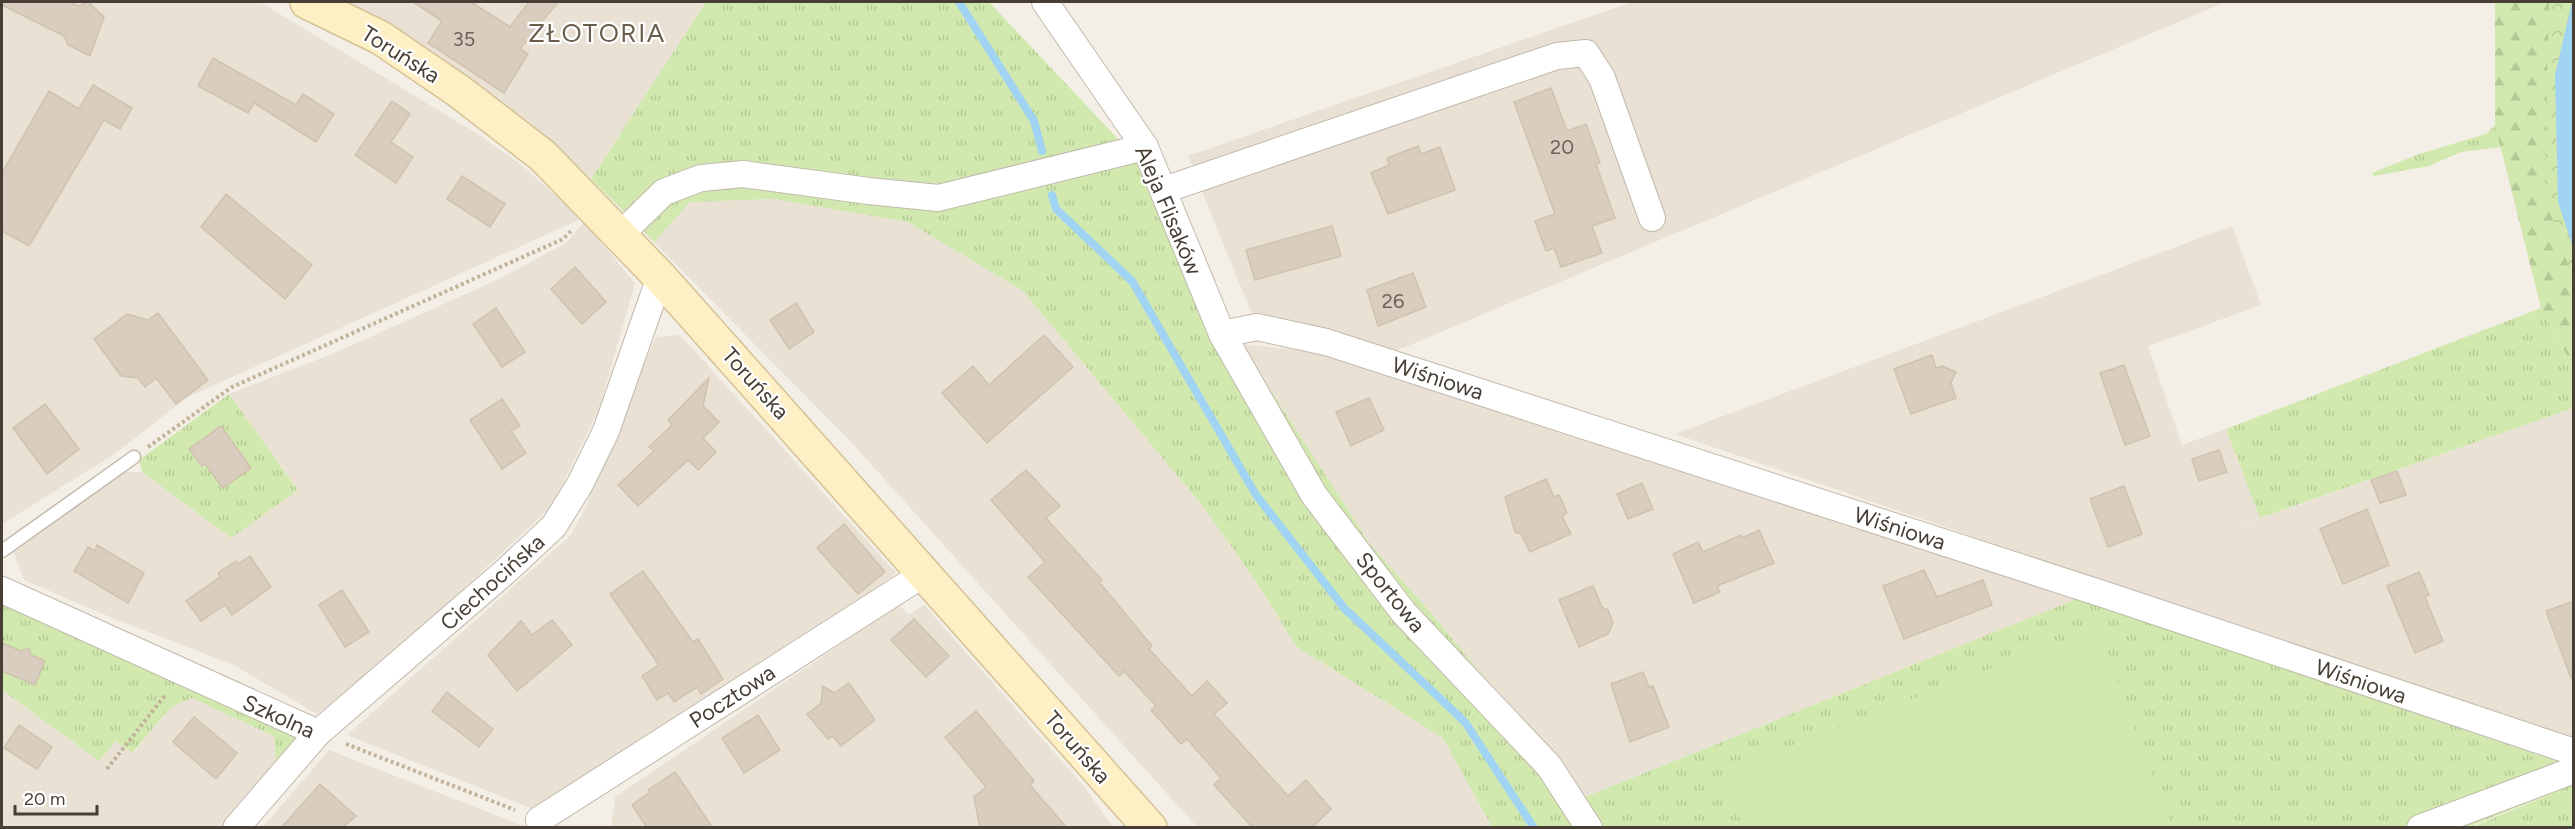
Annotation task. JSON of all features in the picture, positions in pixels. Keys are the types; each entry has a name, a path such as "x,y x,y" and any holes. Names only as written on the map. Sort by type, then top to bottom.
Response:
{"main road":[{"name":"Toruńska","path":"307,2 381,39 460,92 543,156 660,277 1150,828"}],"street":[{"name":"Aleja Flisaków","path":"1045,2 1145,147 1222,334"},
{"path":"1164,190 1557,56 1586,53 1602,78 1652,218"},
{"path":"620,235 664,192 701,178 743,174 938,198 1145,147"},
{"name":"Ciechocińska","path":"236,828 318,733 507,570 554,526 580,484 606,431 660,277"},
{"name":"Wiśniowa","path":"1222,334 1257,327 1326,342 2112,597 2574,752"},
{"name":"Sportowa","path":"1222,334 1314,495 1404,613 1549,766 1589,828"},
{"name":"Pocztowa","path":"551,824 925,573"},
{"name":"Szkolna","path":"2,590 318,733"},
{"path":"2420,828 2574,770"}],"lane":[{"path":"2,551 134,457"}],"path":[{"path":"134,457 232,387 563,239 594,208"},
{"path":"107,768 184,672"},
{"name":"Szkolna","path":"318,733 551,824"}],"shaded area":[{"path":"6,2 260,2 481,136 524,167 581,219 186,398 116,453 2,524 2,8"},
{"path":"339,2 703,2 704,5 591,179 544,135"},
{"path":"1632,2 2226,2 1391,353 1257,327 1188,156"},
{"path":"774,199 908,222 1023,291 1205,509 1255,580 1297,647 1443,738 1492,827 1197,827 852,443 654,242 690,202"},
{"path":"584,222 635,283 599,409 552,506 401,647 317,714 232,664 117,620 24,580 13,551 122,472 142,472 231,538 298,489 229,394 337,352 499,279 566,243"},
{"path":"2232,226 2261,305 2148,346 2182,445 2226,429 2260,518 2196,541 2573,408 2573,741 2088,580 1960,532 1675,434"},
{"path":"680,335 896,573 790,653 538,811 347,735 570,536 585,509 616,428 656,337"},
{"path":"1241,344 1309,351 1592,438 2079,598 1560,807 1504,702 1433,615 1370,544"},
{"path":"899,605 909,615 924,605 1081,783 1113,827 611,828 615,797"},
{"path":"2,690 99,761 116,741 133,753 171,707 192,698 274,736 276,760 218,827 2,827"},
{"path":"329,750 526,827 262,828"}],"green space":[{"path":"703,2 989,2 1138,160 1241,344 1370,544 1433,615 1504,702 1560,807 2079,598 2573,766 2573,785 2466,828 1492,827 1443,738 1297,647 1255,580 1205,509 1023,291 908,222 774,199 690,202 654,242 591,179 704,5"},
{"path":"2495,2 2572,2 2573,366 2541,308 2495,125"},
{"path":"2549,2 2573,2 2573,280 2544,192"},
{"path":"2495,125 2501,147 2461,152 2429,166 2374,176 2372,173 2419,154 2486,134"},
{"path":"2541,308 2573,366 2573,408 2260,518 2226,429"},
{"path":"229,394 298,490 231,538 142,472 139,460"},
{"path":"2,598 296,738 276,760 274,736 192,698 171,707 132,753 116,741 99,761 2,690"},
{"path":"2097,628 2172,827 1743,827 1722,772"},
{"path":"2573,785 2573,827 2472,827"}],"water":[{"path":"2572,2 2574,2 2573,248 2558,202 2555,75"}],"building":[{"path":"2,2 69,2 79,6 88,2 104,17 90,56 68,45 64,36 2,5"},
{"path":"413,2 471,2 510,27 529,2 558,2 520,49 528,54 504,93 428,43 442,21"},
{"path":"213,58 296,105 303,94 334,114 316,142 254,103 248,113 198,86"},
{"path":"93,85 132,108 120,129 104,120 29,246 2,231 2,173 49,91 79,109"},
{"path":"1551,88 1567,131 1586,124 1600,163 1596,164 1615,218 1592,226 1602,253 1561,267 1554,248 1546,251 1535,221 1555,214 1514,102"},
{"path":"392,101 410,114 391,142 413,157 396,183 355,155"},
{"path":"1418,146 1421,154 1440,147 1455,190 1388,214 1371,173 1389,165 1387,158"},
{"path":"462,176 505,204 490,227 447,199"},
{"path":"226,194 312,265 285,299 201,227"},
{"path":"1332,226 1341,256 1255,280 1246,250"},
{"path":"575,267 606,302 582,324 551,289"},
{"path":"1413,273 1426,307 1378,326 1367,290"},
{"path":"796,303 814,332 789,349 770,320"},
{"path":"496,308 525,352 502,367 473,324"},
{"path":"158,313 208,380 176,404 156,378 145,387 138,378 121,376 94,339 127,314 148,320"},
{"path":"1044,335 1073,367 987,443 942,393 973,366 989,385"},
{"path":"1932,355 1936,368 1942,366 1956,372 1951,383 1956,398 1911,414 1894,369"},
{"path":"2124,365 2150,436 2125,445 2100,373"},
{"path":"709,378 703,406 719,422 703,438 716,452 698,470 688,460 638,506 618,485 654,451 649,447 672,425 668,420"},
{"path":"1369,398 1384,430 1351,446 1336,412"},
{"path":"502,399 520,426 511,431 526,453 502,469 470,420"},
{"path":"45,404 79,449 47,474 13,428"},
{"path":"221,426 251,468 223,488 205,464 202,466 189,449"},
{"path":"2219,450 2227,472 2199,481 2192,459"},
{"path":"1026,470 1060,506 1046,518 1102,580 1099,582 1152,646 1149,649 1192,696 1207,681 1227,703 1214,714 1288,796 1306,780 1331,809 1312,828 1253,828 1214,785 1221,778 1187,739 1181,744 1151,710 1156,706 1124,671 1119,676 1028,577 1045,562 991,500"},
{"path":"2397,471 2406,495 2380,503 2371,480"},
{"path":"1546,479 1554,497 1559,495 1567,513 1562,516 1571,534 1530,552 1521,534 1515,532 1505,497"},
{"path":"1642,483 1653,509 1628,519 1617,494"},
{"path":"2124,486 2142,534 2108,547 2090,499"},
{"path":"2367,509 2389,565 2343,584 2320,529"},
{"path":"844,524 885,572 858,594 817,548"},
{"path":"1759,530 1774,563 1717,586 1720,592 1694,603 1673,554 1698,542 1703,552 1741,535 1742,538"},
{"path":"97,545 144,573 128,603 74,571 88,547 95,551"},
{"path":"250,556 271,587 232,615 225,605 201,621 186,601 220,577 218,573 236,561 238,564"},
{"path":"1924,570 1937,597 1983,580 1992,605 1904,639 1883,586"},
{"path":"643,571 693,642 698,639 723,679 701,694 697,687 674,702 668,693 657,700 642,676 659,665 610,594"},
{"path":"2419,572 2429,595 2425,597 2443,641 2415,653 2387,586"},
{"path":"1593,586 1602,607 1608,610 1613,623 1608,634 1579,647 1559,600"},
{"path":"342,590 369,632 345,647 319,605"},
{"path":"2574,601 2574,678 2571,678 2546,611"},
{"path":"914,619 949,656 926,677 891,640"},
{"path":"552,620 572,645 517,691 488,655 521,621 532,635"},
{"path":"2,643 21,651 29,648 31,655 45,661 35,685 2,671"},
{"path":"1643,672 1649,687 1653,686 1669,727 1630,742 1611,684"},
{"path":"849,683 875,720 841,746 833,736 828,739 807,714 821,703 823,686 834,693"},
{"path":"447,692 493,729 479,747 432,711"},
{"path":"976,711 1034,781 1030,785 1067,828 980,828 974,797 986,787 945,737"},
{"path":"758,715 780,750 744,773 722,738"},
{"path":"194,717 237,753 216,779 173,742"},
{"path":"19,725 52,747 37,769 4,748"},
{"path":"675,772 713,828 647,828 632,805 650,792 648,790"},
{"path":"320,784 356,816 342,828 281,828"}],"waterway":[{"path":"959,2 1034,121 1042,151"},
{"path":"1052,195 1056,209 1132,281 1256,495 1344,608 1465,722 1534,828"}],"district":[{"name":"ZŁOTORIA","path":"597,33"}]}
